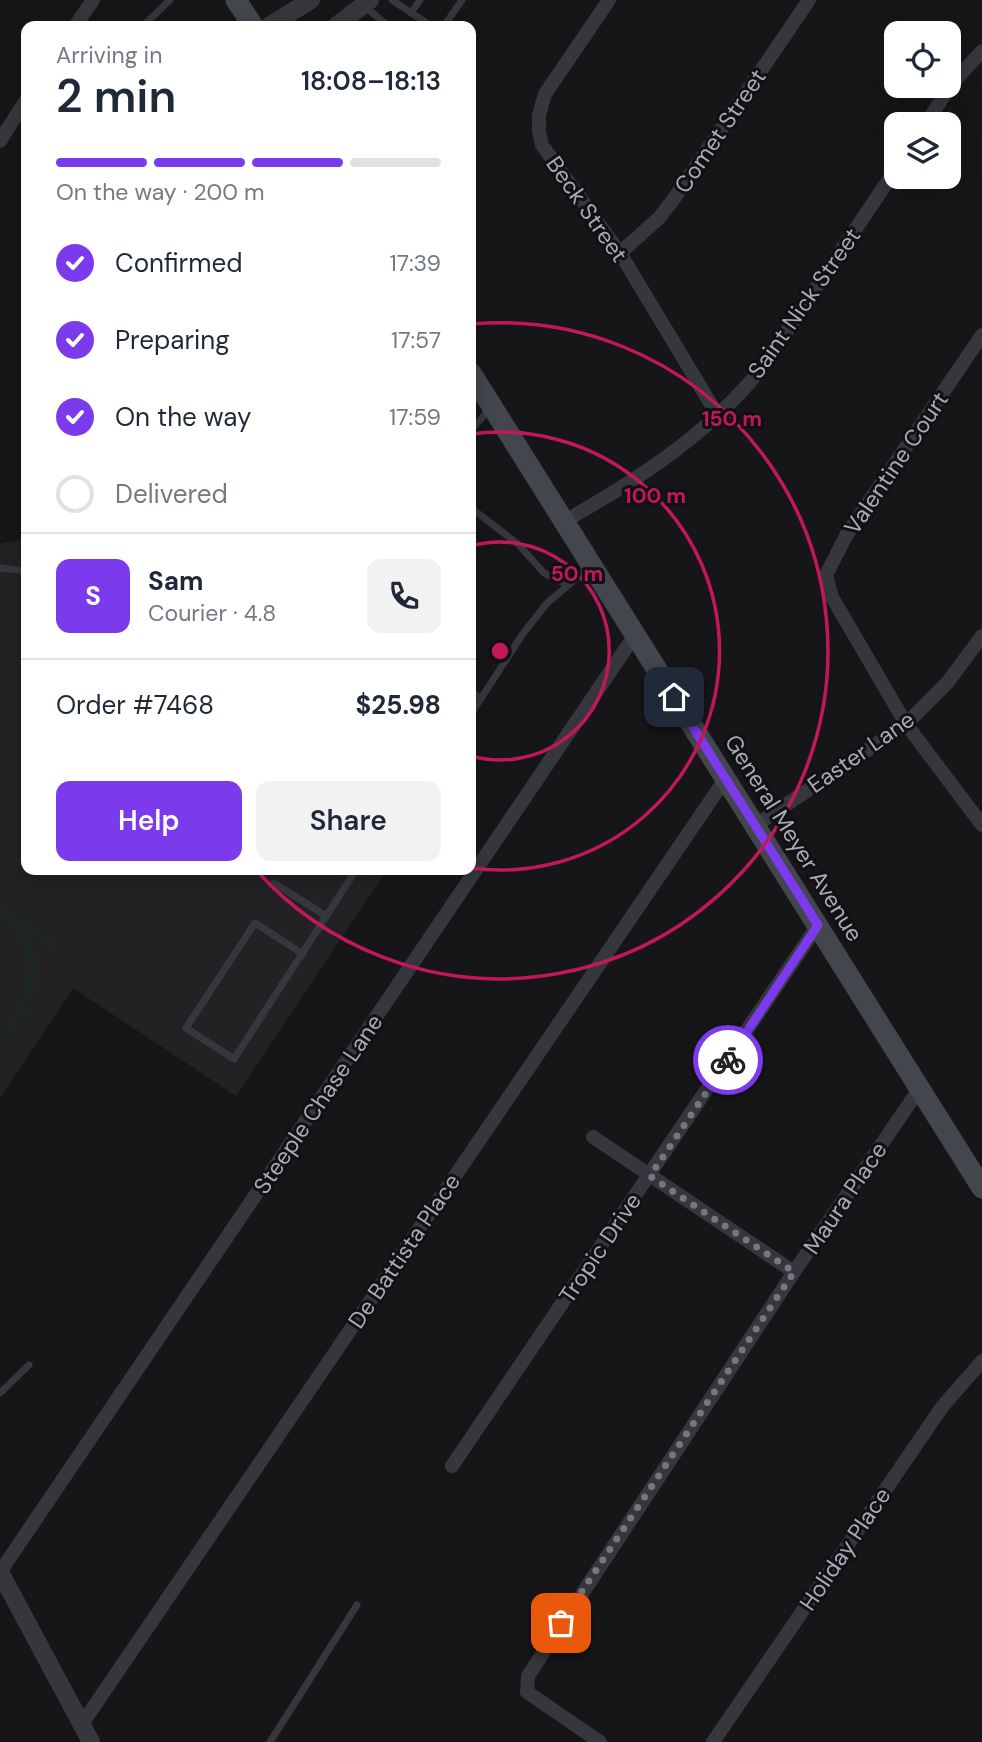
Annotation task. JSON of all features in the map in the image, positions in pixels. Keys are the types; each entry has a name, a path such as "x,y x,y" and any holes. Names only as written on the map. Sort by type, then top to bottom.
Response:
{"main road":[{"path":"236,0 250,21"},
{"name":"General Meyer Avenue","path":"476,381 920,1088 978,1175"}],"street":[{"path":"78,21 93,0"},
{"path":"278,21 311,0"},
{"name":"Beck Street","path":"609,0 545,94 539,115 542,145 620,253 718,416"},
{"name":"Comet Street","path":"620,253 659,218 673,200 809,0"},
{"path":"343,21 367,3"},
{"path":"934,112 950,86 982,51"},
{"path":"0,141 21,108"},
{"name":"Saint Nick Street","path":"563,522 638,479 686,444 741,394 762,368 884,187"},
{"name":"Valentine Court","path":"906,724 832,597 826,575 832,560 982,335"},
{"name":"Steeple Chase Lane","path":"476,870 635,635"},
{"name":"Easter Lane","path":"756,825 906,724 947,683 982,636"},
{"path":"906,724 982,825"},
{"name":"De Battista Place","path":"82,1724 726,778"},
{"name":"Steeple Chase Lane","path":"0,1572 472,875"},
{"name":"Tropic Drive","path":"452,1466 818,925"},
{"name":"Maura Place","path":"600,1742 527,1692 528,1676 794,1272 920,1088"},
{"path":"593,1138 794,1272"},
{"name":"Holiday Place","path":"713,1742 942,1407 982,1362"},
{"path":"0,1572 91,1742"}],"lane":[{"path":"149,21 170,0"},
{"path":"392,0 423,21"},
{"path":"411,13 420,0"},
{"path":"447,21 462,0"},
{"path":"367,3 383,21"},
{"path":"476,425 492,408"},
{"path":"476,512 518,544 544,573 567,585"},
{"path":"476,706 522,635 547,603 591,566"},
{"path":"0,568 21,570"},
{"path":"476,695 481,698"},
{"path":"303,954 255,923 186,1028 234,1059 303,954 353,875"},
{"path":"274,883 326,916"},
{"path":"0,1394 29,1365"},
{"path":"270,1742 357,1605"}],"shaded area":[{"path":"21,539 21,875 384,875 236,1096 73,988 0,1099 0,544"},
{"path":"0,905 61,944 56,951 25,932 36,960 36,987 33,1000 20,1024 0,1042 0,1031 20,1004 27,973 21,943 0,917"}],"way so far":[{"path":"561,1623 794,1272 650,1176 728,1060"}],"route":[{"path":"674,697 818,925 728,1060"}]}
